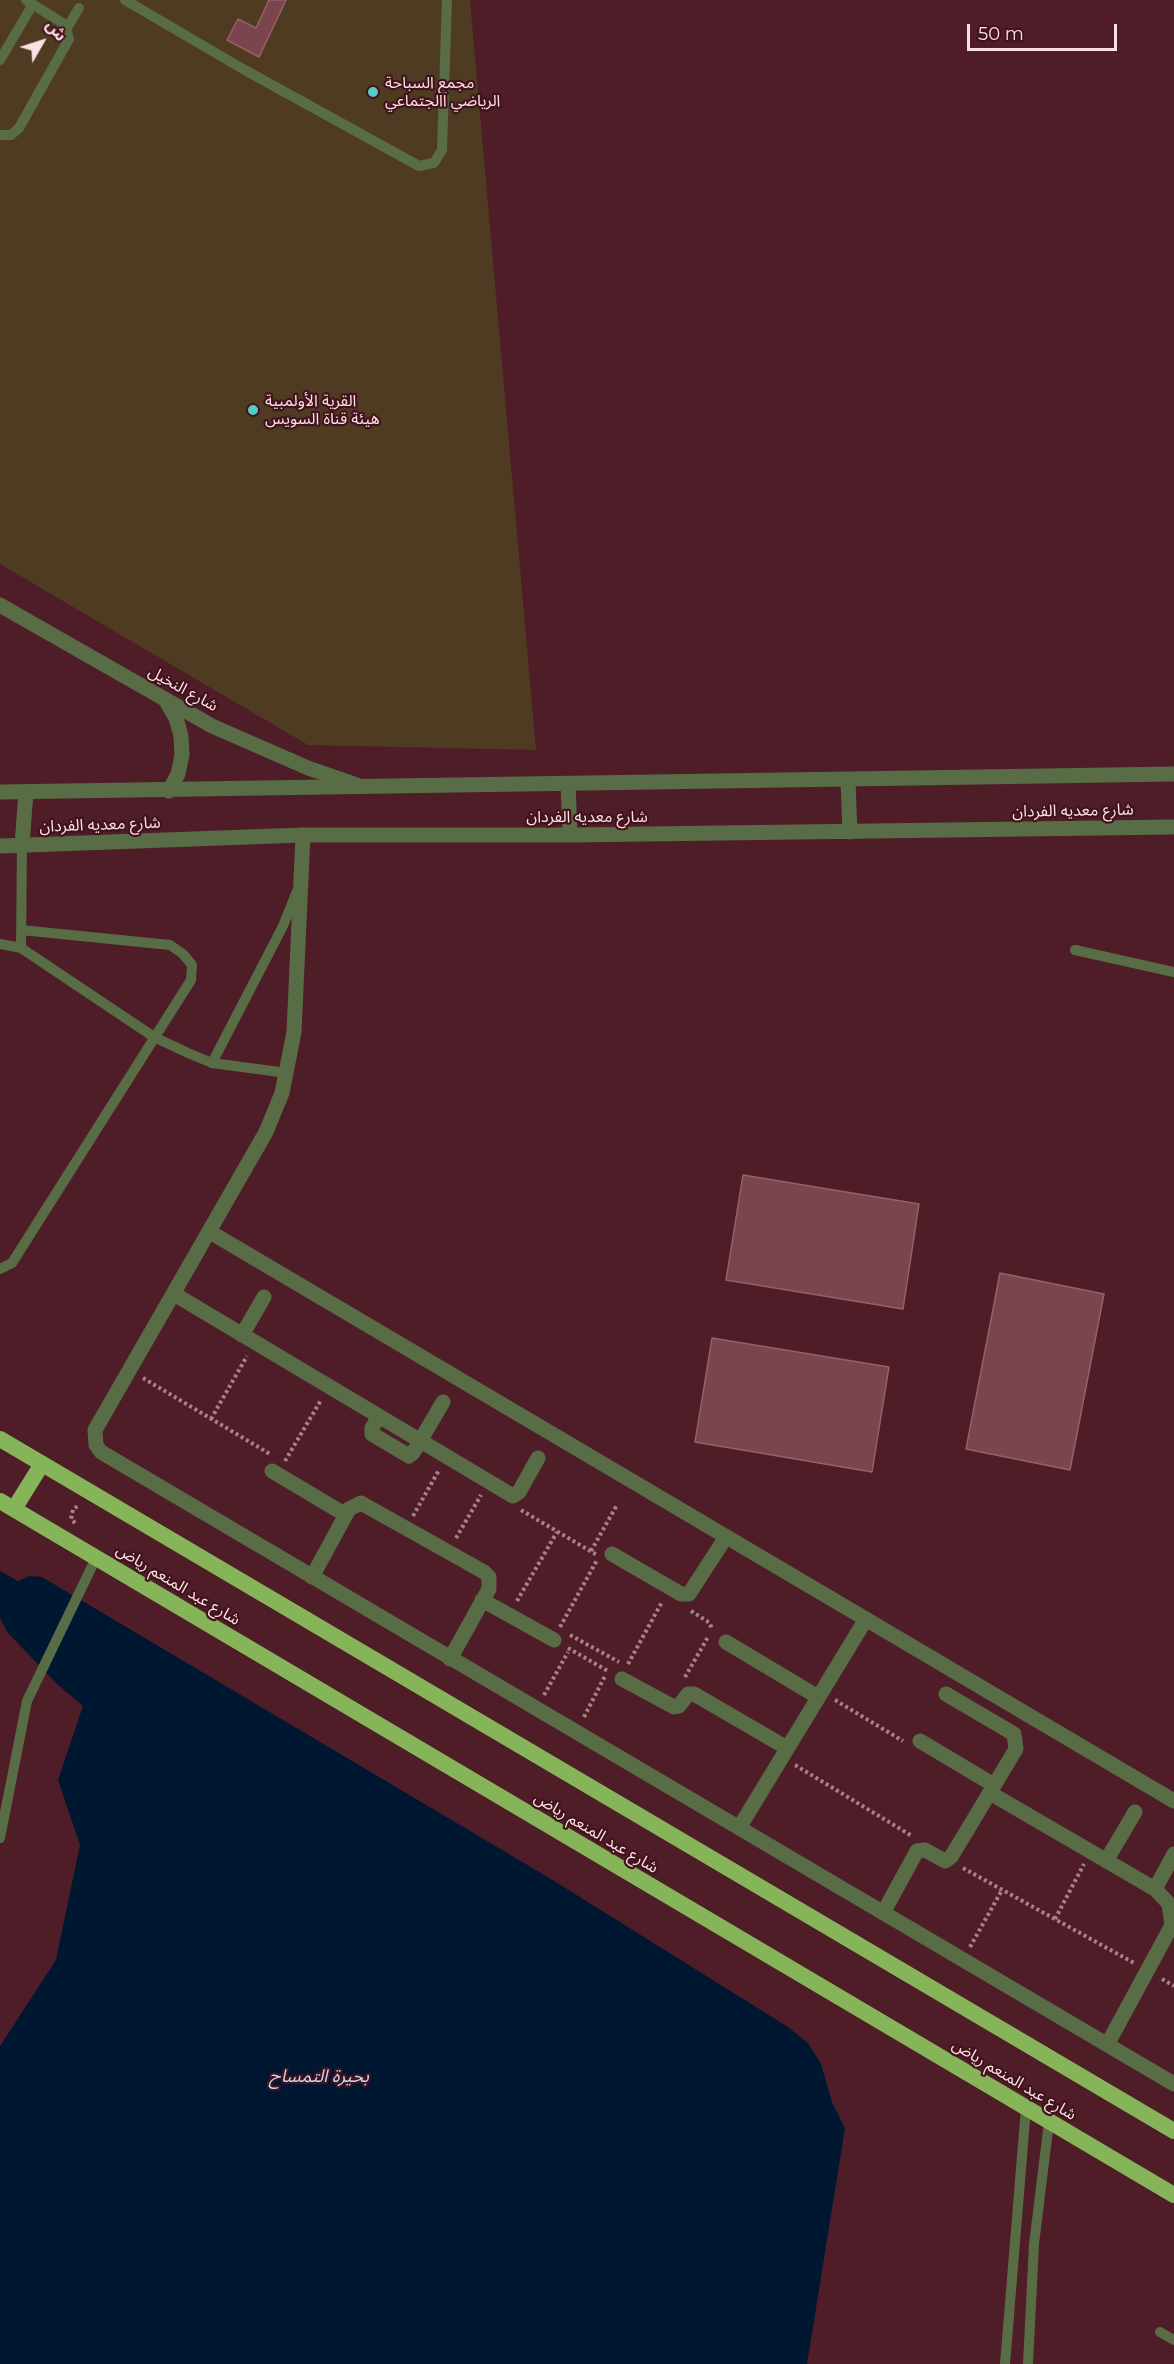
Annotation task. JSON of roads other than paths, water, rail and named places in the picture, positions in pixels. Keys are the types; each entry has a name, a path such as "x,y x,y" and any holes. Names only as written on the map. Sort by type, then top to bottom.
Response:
{"highway":[{"path":"0,1439 1174,2132"},
{"path":"7,1505 42,1464"},
{"name":"شارع عبد المنعم رياض","path":"7,1505 1174,2195"}],"street":[{"name":"شارع النخيل","path":"0,605 166,701 260,749 357,785"},
{"path":"166,701 176,718 181,736 180,764 170,791"},
{"name":"شارع معديه الفردان","path":"0,792 170,791 357,785 849,781 1174,774"},
{"path":"849,781 850,832"},
{"path":"568,784 570,835"},
{"path":"22,845 27,792"},
{"name":"شارع معديه الفردان","path":"0,846 303,836 1174,827"},
{"path":"303,836 296,1012 287,1073 266,1132 95,1430 96,1445 100,1452 1174,2084"},
{"path":"210,1232 1174,1801"},
{"path":"174,1294 513,1496 517,1494 538,1458"},
{"path":"249,1339 264,1298"},
{"path":"420,1441 443,1402"},
{"path":"278,1467 346,1515"},
{"path":"312,1578 346,1515 354,1504 361,1503 484,1572 489,1576 486,1595 450,1659"},
{"path":"606,1556 681,1594 689,1594 726,1536"},
{"path":"486,1595 557,1634"},
{"path":"739,1828 866,1619"},
{"path":"726,1642 818,1697"},
{"path":"624,1673 674,1707 679,1706 688,1694 694,1694 784,1753"},
{"path":"883,1913 915,1854 921,1850 949,1860 1016,1749 1017,1738 1010,1732 946,1694"},
{"path":"920,1741 1091,1852 1155,1889 1169,1904 1172,1925 1107,2045"},
{"path":"1106,1861 1135,1812"},
{"path":"1155,1889 1174,1854"}],"lane":[{"path":"125,0 243,69 419,166 434,163 442,150 447,0"},
{"path":"0,60 29,2 60,20 67,28"},
{"path":"0,135 11,135 19,128 67,44 67,28 80,8"},
{"path":"21,948 22,845"},
{"path":"212,1063 284,926 303,876"},
{"path":"0,1269 12,1263 191,980 192,965 183,954 170,945 21,930"},
{"path":"0,944 21,948 154,1037 212,1063 287,1073"},
{"path":"1075,950 1174,972"},
{"path":"0,1838 27,1701 96,1558"},
{"path":"1005,2364 1026,2108"},
{"path":"1028,2364 1034,2244 1049,2122"},
{"path":"1160,2332 1174,2340"}],"water":[{"name":"بحيرة التمساح","path":"0,1571 18,1581 29,1576 42,1577 551,1879 788,2027 808,2043 821,2064 832,2102 845,2128 807,2364 0,2364 0,2046 56,1960 80,1845 58,1780 83,1706 57,1684 7,1632 0,1618"}],"place":[{"name":"مجمع السباحة الرياضي االجتماعي","path":"373,92"},
{"name":"القرية الأولمبية هيئة قناة السويس","path":"253,410"}]}
